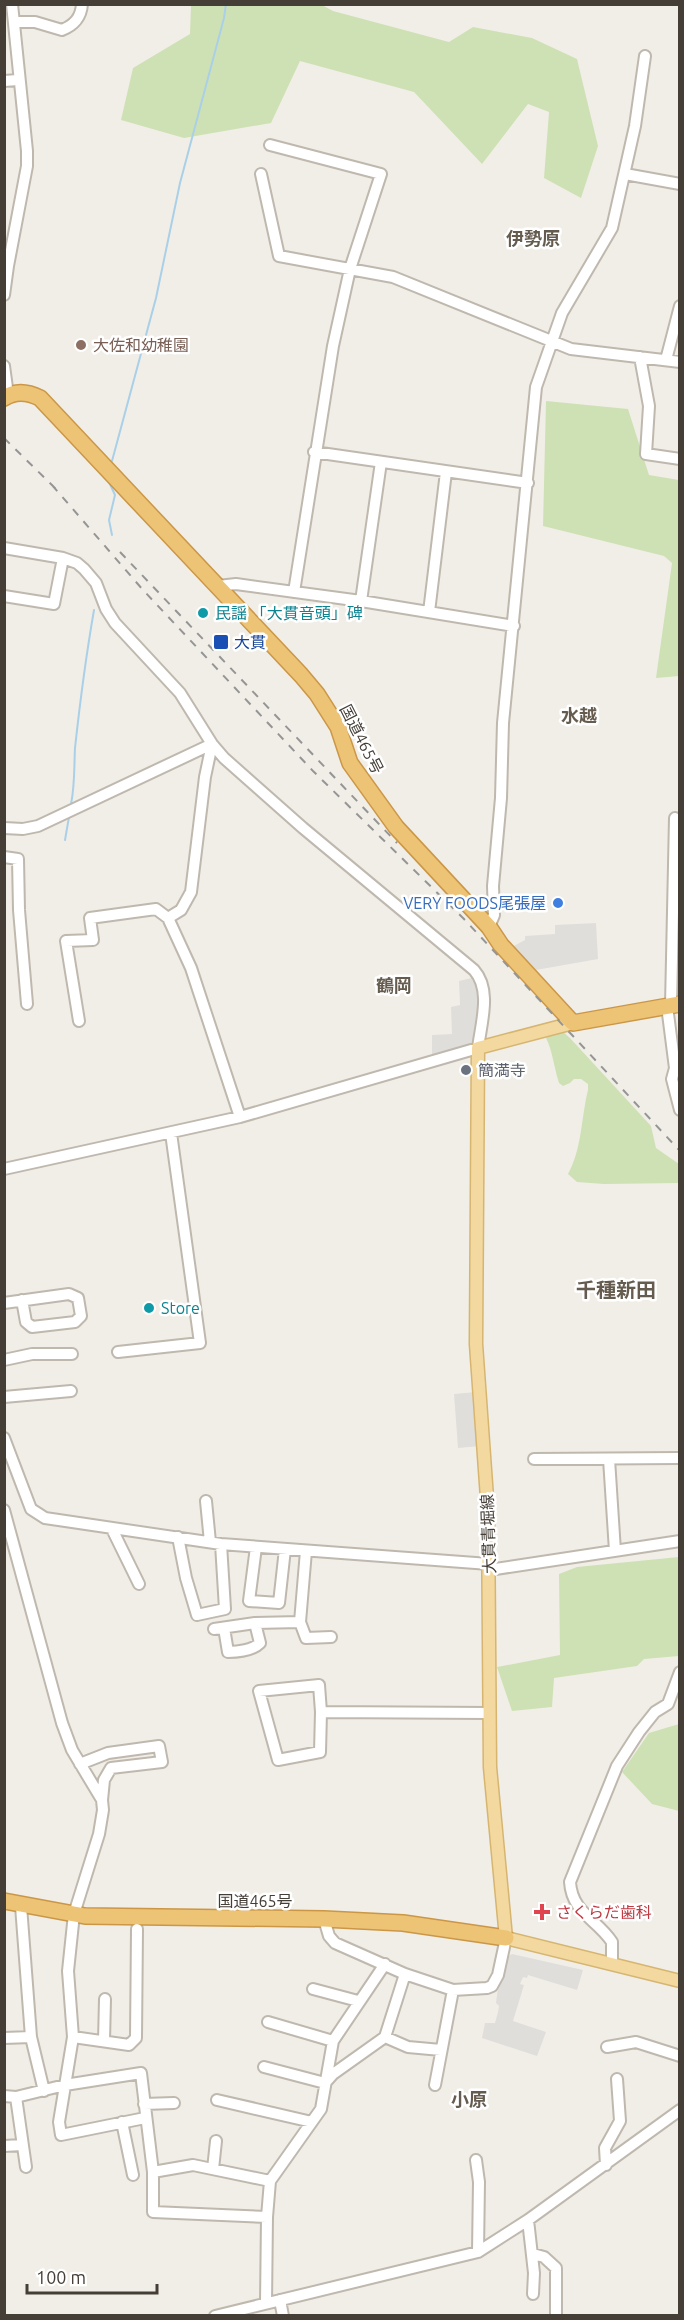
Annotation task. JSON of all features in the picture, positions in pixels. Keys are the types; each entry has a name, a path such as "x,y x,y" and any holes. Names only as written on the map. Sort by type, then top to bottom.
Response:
{"highway":[{"name":"国道465号","path":"6,396 27,392 40,398 317,694 338,728 350,763 390,819 573,1023"},
{"path":"573,1023 672,1005"},
{"name":"国道465号","path":"4,1901 21,1906 74,1914 324,1919 403,1923 506,1938"}],"main road":[{"path":"478,1048 573,1023"},
{"name":"大貫青堀線","path":"478,1048 476,1344 489,1567 490,1767 506,1938"},
{"path":"506,1938 680,1981"}],"street":[{"path":"4,295 27,166 12,4"},
{"path":"14,22 34,22 62,30 75,22 80,15 82,4"},
{"path":"489,927 494,915 493,886 501,798 503,723 536,387 562,313 612,228 635,126 645,56"},
{"path":"4,81 18,80"},
{"path":"270,145 381,174 351,269 333,346 314,452 294,592"},
{"path":"261,174 279,256 393,277 551,343 571,349 680,362"},
{"path":"625,174 680,184"},
{"path":"666,360 680,306"},
{"path":"640,357 649,406 646,454 680,459"},
{"path":"4,366 6,396"},
{"path":"314,452 528,483"},
{"path":"361,601 381,462"},
{"path":"429,612 446,472"},
{"path":"4,548 63,558 77,564 96,583 106,609 115,623 180,693 212,744 224,758 303,828 392,900 480,977 484,988 478,1048 240,1117 4,1170"},
{"path":"4,596 54,604 63,558"},
{"path":"218,586 236,584 361,601 514,626"},
{"path":"4,828 23,829 38,826 212,744"},
{"path":"168,918 181,910 191,892 205,777 212,744"},
{"path":"675,818 676,870 672,1005 675,1068 672,1079 680,1110"},
{"path":"4,857 18,859 19,910 27,1004"},
{"path":"79,1020 66,941 93,940 90,918 156,909 168,918 191,968 240,1117"},
{"path":"118,1352 200,1343 171,1133"},
{"path":"4,1303 22,1300 74,1295 78,1298 81,1316 75,1322 32,1328 26,1322 22,1300"},
{"path":"4,1360 32,1354 72,1354"},
{"path":"4,1397 70,1391"},
{"path":"4,1438 31,1509 36,1514 45,1518 112,1529 215,1543 489,1567 680,1541"},
{"path":"534,1459 680,1458"},
{"path":"609,1459 615,1551"},
{"path":"178,1537 186,1578 197,1614 225,1609 206,1502"},
{"path":"4,1510 62,1724 72,1750 102,1800"},
{"path":"112,1529 139,1584"},
{"path":"256,1547 249,1601 279,1603 285,1549"},
{"path":"306,1551 300,1622 306,1638 331,1637"},
{"path":"255,1623 260,1643 236,1652 228,1652 219,1629 255,1623 300,1622"},
{"path":"668,1704 680,1672"},
{"path":"320,1685 321,1712 320,1752 279,1760 259,1691 320,1685"},
{"path":"612,1963 612,1942 578,1907 571,1895 570,1882 617,1766 639,1732 655,1713 668,1704 680,1701"},
{"path":"321,1712 488,1713"},
{"path":"80,1764 108,1753 159,1746 162,1762 111,1768 104,1780 99,1834 74,1914 68,1971 74,2037 59,2122 61,2135 145,2118"},
{"path":"21,1906 31,2037 44,2091"},
{"path":"324,1919 329,1936 335,1943 405,1974 453,1990 492,1986 498,1975 506,1938"},
{"path":"74,2037 129,2045 136,2038 137,1929"},
{"path":"266,2303 267,2217 270,2181 321,2109 333,2041 385,1964"},
{"path":"325,2083 333,2074 385,2037 405,1974"},
{"path":"313,1989 358,2001"},
{"path":"435,2085 453,1990"},
{"path":"104,2041 105,1999"},
{"path":"268,2022 333,2041"},
{"path":"4,2038 31,2037"},
{"path":"385,2037 408,2047 441,2050"},
{"path":"607,2047 636,2042 680,2056"},
{"path":"264,2067 325,2083"},
{"path":"26,2167 10,2097 65,2085 141,2073 153,2172 153,2212 267,2217"},
{"path":"606,2165 605,2148 620,2121 617,2079"},
{"path":"217,2100 312,2122"},
{"path":"144,2103 174,2103"},
{"path":"215,2316 478,2253 606,2165 680,2110"},
{"path":"122,2122 133,2175"},
{"path":"213,2169 216,2140"},
{"path":"4,2146 22,2145"},
{"path":"476,2160 479,2182 478,2253"},
{"path":"153,2172 193,2165 270,2181"},
{"path":"528,2220 533,2254 533,2294"},
{"path":"533,2254 544,2257 556,2268 556,2316"},
{"path":"280,2300 283,2316"}],"green space":[{"path":"191,5 322,5 333,11 449,42 473,27 532,38 577,59 598,146 581,198 544,178 549,112 528,104 482,164 414,92 300,61 271,123 184,138 121,120 133,68 190,34"},
{"path":"546,401 628,409 649,475 679,480 679,676 656,678 672,563 664,556 543,526"},
{"path":"562,1031 651,1126 656,1148 679,1164 679,1183 577,1182 568,1174 579,1144 588,1084 581,1079 574,1079 563,1086 559,1083 546,1038"},
{"path":"679,1557 679,1656 644,1659 637,1666 554,1678 552,1707 512,1711 497,1667 560,1655 559,1574 577,1567"},
{"path":"680,1724 679,1811 652,1804 622,1772 649,1733"}],"shaded area":[{"path":"596,923 598,959 530,971 510,948 525,940 525,936 555,934 555,925"},
{"path":"476,977 481,999 474,1042 432,1056 432,1035 452,1034 451,1007 460,1005 459,981"},
{"path":"476,1392 480,1446 458,1448 454,1394"},
{"path":"512,1954 583,1970 577,1990 528,1975 527,1978 523,1977 520,1984 524,1985 513,2021 546,2032 537,2056 482,2038 485,2023 495,2023 499,2006 496,2003 498,1988 504,1959"}],"waterway":[{"path":"112,461 156,298 180,183 226,4"},
{"path":"109,482 115,495 109,520 112,535"},
{"path":"71,804 79,714 94,610"},
{"path":"65,840 69,817"}],"railway":[{"path":"4,438 58,491"},
{"path":"52,485 143,590 313,771 464,919 680,1151"},
{"path":"120,552 397,843"}],"place":[{"name":"大佐和幼稚園","path":"81,345"},
{"name":"民謡 「大貫音頭」碑","path":"203,613"},
{"name":"大貫","path":"221,642"},
{"name":"VERY FOODS尾張屋","path":"558,903"},
{"name":"簡満寺","path":"466,1070"},
{"name":"Store","path":"149,1308"},
{"name":"さくらだ歯科","path":"542,1912"}],"district":[{"name":"伊勢原","path":"533,239"},
{"name":"水越","path":"579,716"},
{"name":"鶴岡","path":"394,986"},
{"name":"千種新田","path":"616,1290"},
{"name":"小原","path":"469,2100"}]}
